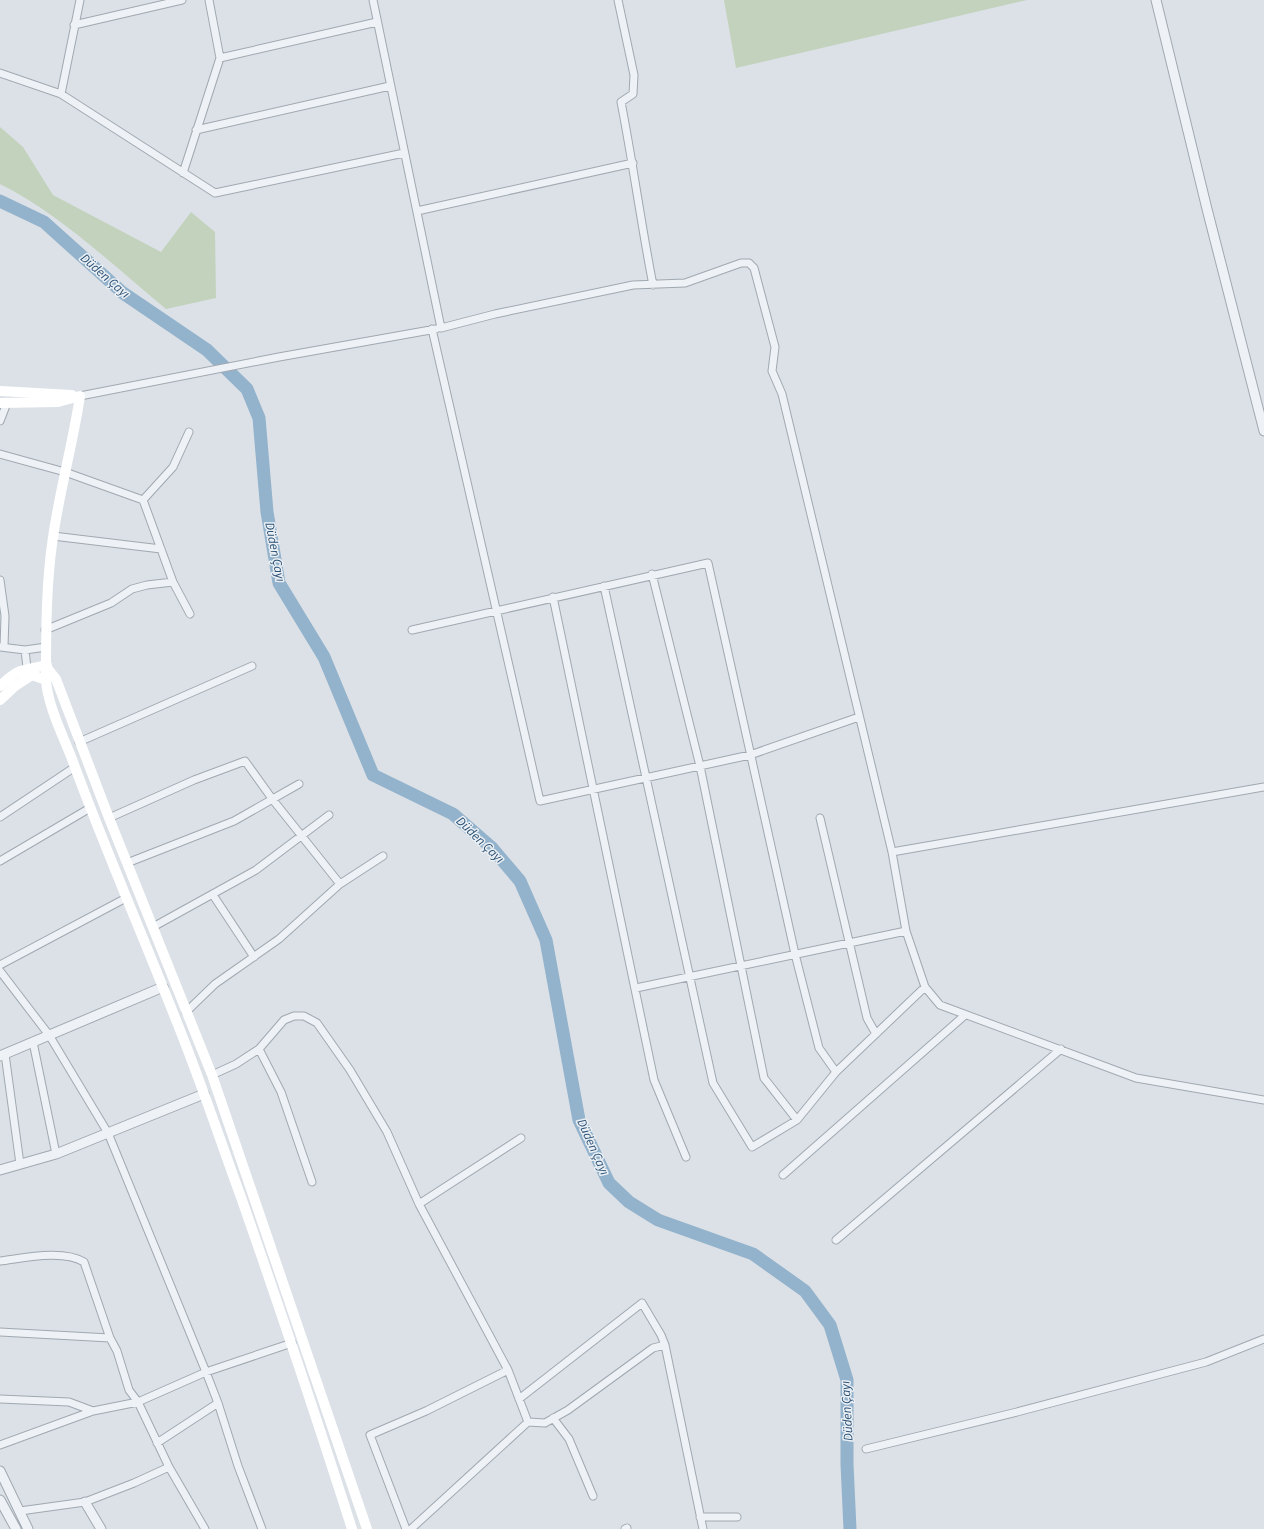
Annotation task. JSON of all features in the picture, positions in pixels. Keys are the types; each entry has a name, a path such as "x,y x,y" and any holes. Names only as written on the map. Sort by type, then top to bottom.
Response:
{"main road":[{"path":"0,391 80,396"},
{"path":"3,403 58,402 80,396"},
{"path":"80,396 75,435 65,472 53,536 47,586 45,630 46,680 51,703 90,808 163,987 204,1094 292,1343 352,1529"},
{"path":"0,686 14,672 30,671 46,667"},
{"path":"46,667 56,679 109,818 212,1075 367,1529"},
{"path":"30,671 46,680"},
{"path":"0,700 30,671"}],"street":[{"path":"61,94 80,0"},
{"path":"74,25 182,0"},
{"path":"183,173 220,58 209,0"},
{"path":"372,0 441,328"},
{"path":"618,0 634,75 633,94 621,102 653,285"},
{"path":"1156,0 1264,431"},
{"path":"220,58 377,22"},
{"path":"0,73 61,94 215,193 404,152"},
{"path":"196,130 390,86"},
{"path":"417,211 633,164"},
{"path":"80,396 192,375 251,362 441,328 495,314 633,285 685,283 741,263 749,263 754,268 775,347 772,372 782,394 892,852 906,931 925,987 940,1005 1062,1049 1136,1078 1264,1100"},
{"path":"432,329 540,802 750,755 859,717"},
{"path":"0,421 3,403"},
{"path":"143,500 173,467 189,432"},
{"path":"0,454 65,472 143,500"},
{"path":"143,500 173,582 190,614"},
{"path":"53,536 161,549"},
{"path":"412,630 708,562 795,954 819,1048 836,1072"},
{"path":"652,574 700,766 764,1078 797,1120"},
{"path":"0,580 5,616 2,647 25,650 46,647"},
{"path":"45,630 111,603 132,589 147,585 173,582"},
{"path":"604,586 713,1083 752,1148 797,1120 836,1072 925,987"},
{"path":"553,597 636,988 654,1080 686,1157"},
{"path":"25,650 30,671"},
{"path":"80,742 252,666"},
{"path":"109,818 194,780 245,761 273,800 340,884"},
{"path":"0,818 74,767"},
{"path":"127,863 234,821 299,784"},
{"path":"892,852 1264,787"},
{"path":"0,862 90,808"},
{"path":"141,933 256,870 329,815"},
{"path":"820,818 867,1018 876,1034"},
{"path":"186,1012 215,984 279,940 340,884 383,856"},
{"path":"213,894 254,957"},
{"path":"0,965 126,898"},
{"path":"636,988 906,931"},
{"path":"0,971 49,1035 108,1133 206,1372 218,1403 238,1466 262,1529"},
{"path":"20,1164 2,1055 163,987"},
{"path":"783,1175 966,1015"},
{"path":"212,1075 236,1064 259,1049 284,1020 294,1016 304,1016 318,1024 350,1070 387,1132 419,1204 508,1370 528,1422"},
{"path":"33,1042 56,1154"},
{"path":"259,1049 281,1092 312,1182"},
{"path":"836,1240 1062,1049"},
{"path":"0,1170 56,1154 204,1094"},
{"path":"419,1204 521,1138"},
{"path":"0,1261 42,1256 75,1256 84,1262 110,1338 117,1351 129,1390 138,1402 156,1443 205,1529"},
{"path":"519,1399 642,1303 661,1335 665,1345 702,1529"},
{"path":"0,1332 110,1338"},
{"path":"866,1449 1017,1412 1206,1362 1264,1339"},
{"path":"0,1445 93,1411 138,1402 206,1372 292,1343"},
{"path":"411,1529 528,1422 544,1423 568,1410 653,1348 665,1345"},
{"path":"406,1529 370,1435 426,1411 508,1370"},
{"path":"0,1399 69,1402 93,1411"},
{"path":"156,1443 218,1403"},
{"path":"553,1418 568,1439 593,1496"},
{"path":"20,1511 85,1502 134,1484 169,1467"},
{"path":"0,1471 28,1529"},
{"path":"0,1500 16,1529"},
{"path":"85,1502 101,1529"},
{"path":"700,1517 737,1517"}],"green space":[{"path":"724,0 1027,0 736,68"},
{"path":"0,127 23,147 53,195 161,252 191,212 215,232 216,298 166,309 65,225 22,196 0,184"}],"waterway":[{"name":"Düden Çayı","path":"0,201 44,222 123,293 207,350 247,389 259,418 267,512 279,583 324,657 373,775 453,814 492,848 520,881 546,940 579,1120 609,1183 629,1202 658,1220 753,1254 805,1291 830,1325 847,1380 847,1464 850,1529"}]}
